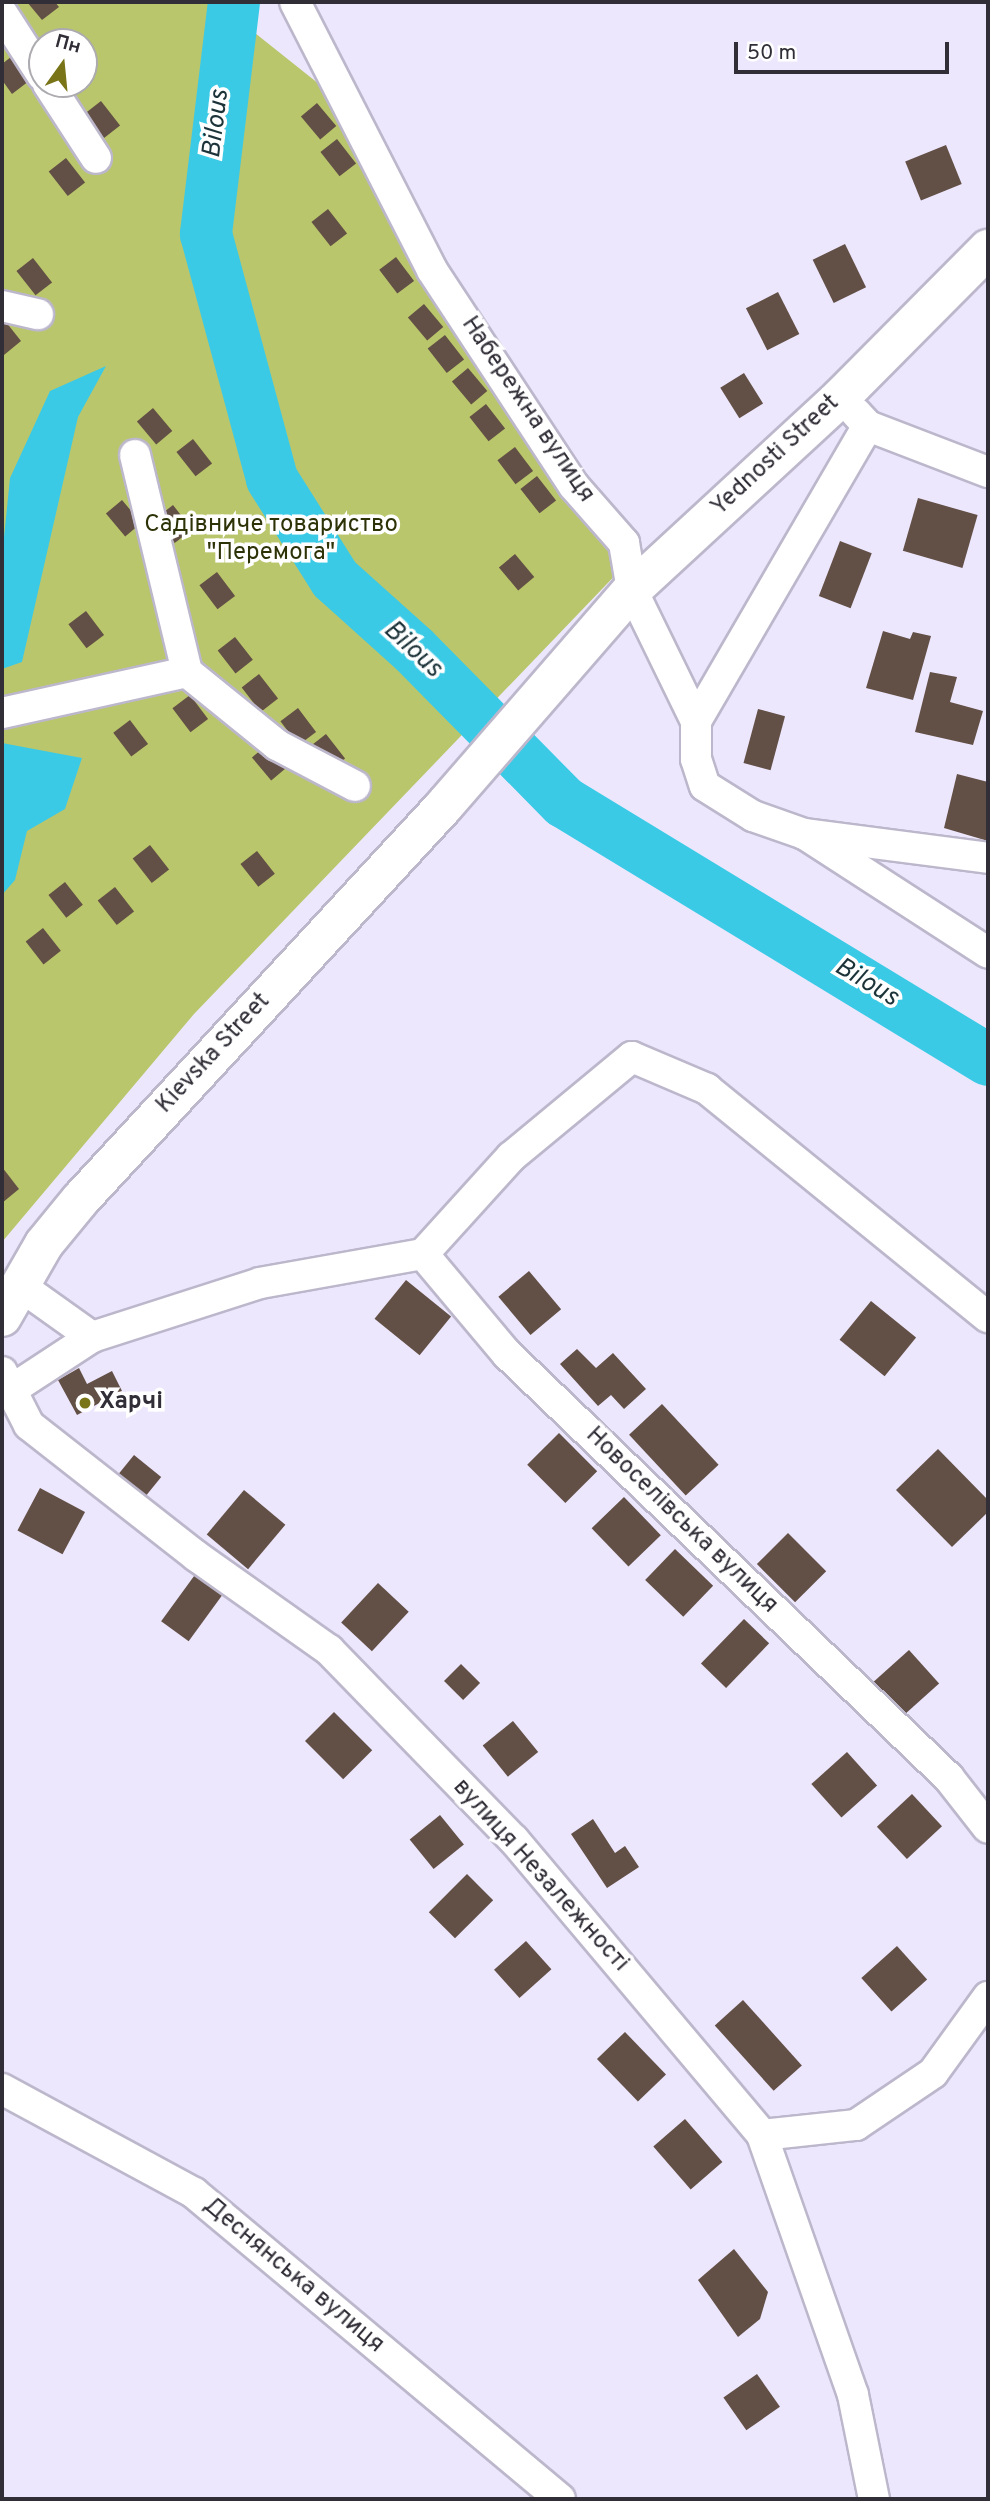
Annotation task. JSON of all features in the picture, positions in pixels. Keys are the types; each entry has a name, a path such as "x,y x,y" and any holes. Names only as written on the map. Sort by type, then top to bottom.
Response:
{"main road":[{"name":"Yednosti Street","path":"565,664 632,590 841,397 988,249"},
{"name":"Kievska Street","path":"10,1301 81,1199 444,806 565,664"}],"street":[{"name":"Набережна вулиця","path":"295,2 432,270 574,486 624,542 632,590 696,721 696,759 705,786 753,816 804,834 988,858"},
{"path":"6,27 28,56"},
{"path":"57,98 96,158"},
{"path":"2,306 38,314"},
{"path":"841,397 868,426 988,472"},
{"path":"696,721 868,426"},
{"path":"135,455 187,672 277,745 355,786"},
{"path":"2,713 187,672"},
{"path":"804,834 988,953"},
{"path":"6,1381 92,1337 260,1283 423,1254 511,1157 632,1057 708,1089 988,1317"},
{"name":"Новоселівська вулиця","path":"423,1254 507,1354 949,1778 988,1828"},
{"path":"10,1301 92,1337"},
{"name":"вулиця Незалежності","path":"6,1381 29,1425 197,1556 329,1650 514,1840 762,2135 853,2395 874,2499"},
{"path":"762,2135 856,2125 933,2073 988,1997"},
{"name":"Деснянська вулиця","path":"2,2089 194,2193 560,2499"}],"green space":[{"name":"Садівниче товариство \"Перемога\"","path":"2,2 216,2 319,84 461,345 627,563 194,1014 2,1242"}],"water":[{"path":"106,366 78,417 22,662 2,669 2,557 10,478 50,391"},
{"path":"2,743 82,758 65,809 27,831 15,880 2,895"}],"building":[{"path":"27,2 55,2 59,7 42,20"},
{"path":"11,57 28,80 12,94 2,80 2,64"},
{"path":"101,101 120,125 103,139 84,115"},
{"path":"317,103 336,126 320,139 301,116"},
{"path":"337,139 356,163 340,176 320,152"},
{"path":"946,145 962,184 921,200 905,161"},
{"path":"66,158 85,182 68,196 49,172"},
{"path":"328,209 347,233 331,246 311,222"},
{"path":"845,244 866,287 834,303 813,260"},
{"path":"396,257 414,281 397,294 379,270"},
{"path":"33,258 52,282 36,295 16,271"},
{"path":"778,292 799,334 767,350 746,308"},
{"path":"424,304 443,327 427,340 408,317"},
{"path":"2,317 21,341 4,355 2,352"},
{"path":"445,335 464,359 447,373 428,349"},
{"path":"468,368 487,391 471,404 452,381"},
{"path":"744,373 763,404 739,418 720,388"},
{"path":"486,404 505,428 489,441 469,417"},
{"path":"153,408 172,431 156,444 137,421"},
{"path":"193,439 212,463 196,476 176,452"},
{"path":"515,447 533,471 515,484 497,460"},
{"path":"537,476 556,500 540,513 520,489"},
{"path":"918,498 978,515 962,568 903,551"},
{"path":"122,500 141,523 125,536 106,513"},
{"path":"173,505 192,529 175,543 156,519"},
{"path":"840,541 872,553 851,608 819,596"},
{"path":"515,554 534,577 518,590 499,567"},
{"path":"217,572 235,596 217,609 199,585"},
{"path":"86,611 104,635 86,648 68,624"},
{"path":"883,631 910,639 913,632 931,636 913,700 866,688"},
{"path":"235,637 253,660 236,673 218,651"},
{"path":"930,672 957,677 950,702 983,711 973,745 915,732"},
{"path":"259,674 278,698 261,712 242,688"},
{"path":"190,695 208,719 190,732 172,708"},
{"path":"298,708 316,732 298,745 280,721"},
{"path":"758,709 785,716 771,770 744,763"},
{"path":"130,720 148,744 131,757 113,733"},
{"path":"326,734 345,758 328,772 309,748"},
{"path":"268,744 287,767 271,780 252,757"},
{"path":"957,774 988,782 988,841 944,828"},
{"path":"150,845 169,869 152,883 133,859"},
{"path":"257,851 275,874 258,887 240,864"},
{"path":"65,882 83,905 66,918 48,895"},
{"path":"115,887 134,911 117,925 98,901"},
{"path":"43,928 61,951 44,964 26,942"},
{"path":"2,1167 19,1189 2,1203"},
{"path":"529,1271 561,1309 530,1335 498,1297"},
{"path":"406,1280 451,1317 420,1355 375,1319"},
{"path":"871,1301 916,1338 885,1376 840,1340"},
{"path":"577,1349 596,1368 613,1353 646,1389 624,1409 611,1395 598,1406 560,1364"},
{"name":"Харчі","path":"79,1368 87,1384 112,1371 122,1391 77,1415 58,1380"},
{"path":"662,1404 719,1465 686,1495 629,1435"},
{"path":"559,1433 597,1471 565,1503 527,1465"},
{"path":"938,1449 988,1500 988,1512 952,1547 896,1490"},
{"path":"134,1455 161,1477 142,1501 114,1479"},
{"path":"40,1488 85,1512 62,1554 17,1530"},
{"path":"244,1490 285,1525 248,1569 207,1534"},
{"path":"624,1497 661,1535 628,1566 592,1528"},
{"path":"788,1533 826,1571 795,1602 757,1564"},
{"path":"675,1549 713,1586 683,1617 645,1580"},
{"path":"197,1572 225,1592 189,1641 161,1621"},
{"path":"378,1583 409,1612 372,1651 341,1622"},
{"path":"744,1619 769,1643 726,1688 701,1664"},
{"path":"909,1650 939,1683 903,1716 873,1682"},
{"path":"461,1664 480,1683 463,1700 444,1681"},
{"path":"334,1712 372,1750 343,1779 305,1741"},
{"path":"513,1721 538,1752 508,1777 483,1746"},
{"path":"847,1752 877,1785 841,1818 811,1784"},
{"path":"912,1794 942,1826 907,1859 877,1827"},
{"path":"440,1815 464,1845 434,1869 410,1840"},
{"path":"593,1819 615,1853 625,1846 639,1867 607,1888 571,1834"},
{"path":"467,1874 493,1900 455,1938 429,1912"},
{"path":"526,1941 551,1969 519,1998 494,1970"},
{"path":"897,1946 927,1979 891,2012 861,1978"},
{"path":"743,2000 802,2065 774,2091 715,2025"},
{"path":"625,2032 666,2074 638,2102 597,2059"},
{"path":"685,2119 722,2162 691,2190 653,2147"},
{"path":"734,2249 768,2292 760,2319 738,2337 698,2280"},
{"path":"757,2374 780,2407 746,2430 723,2398"}],"waterway":[{"name":"Bilous","path":"234,2 206,234 272,479 335,579 414,650 564,802 988,1060"}],"place":[{"name":"Харчі","path":"85,1403"}]}
